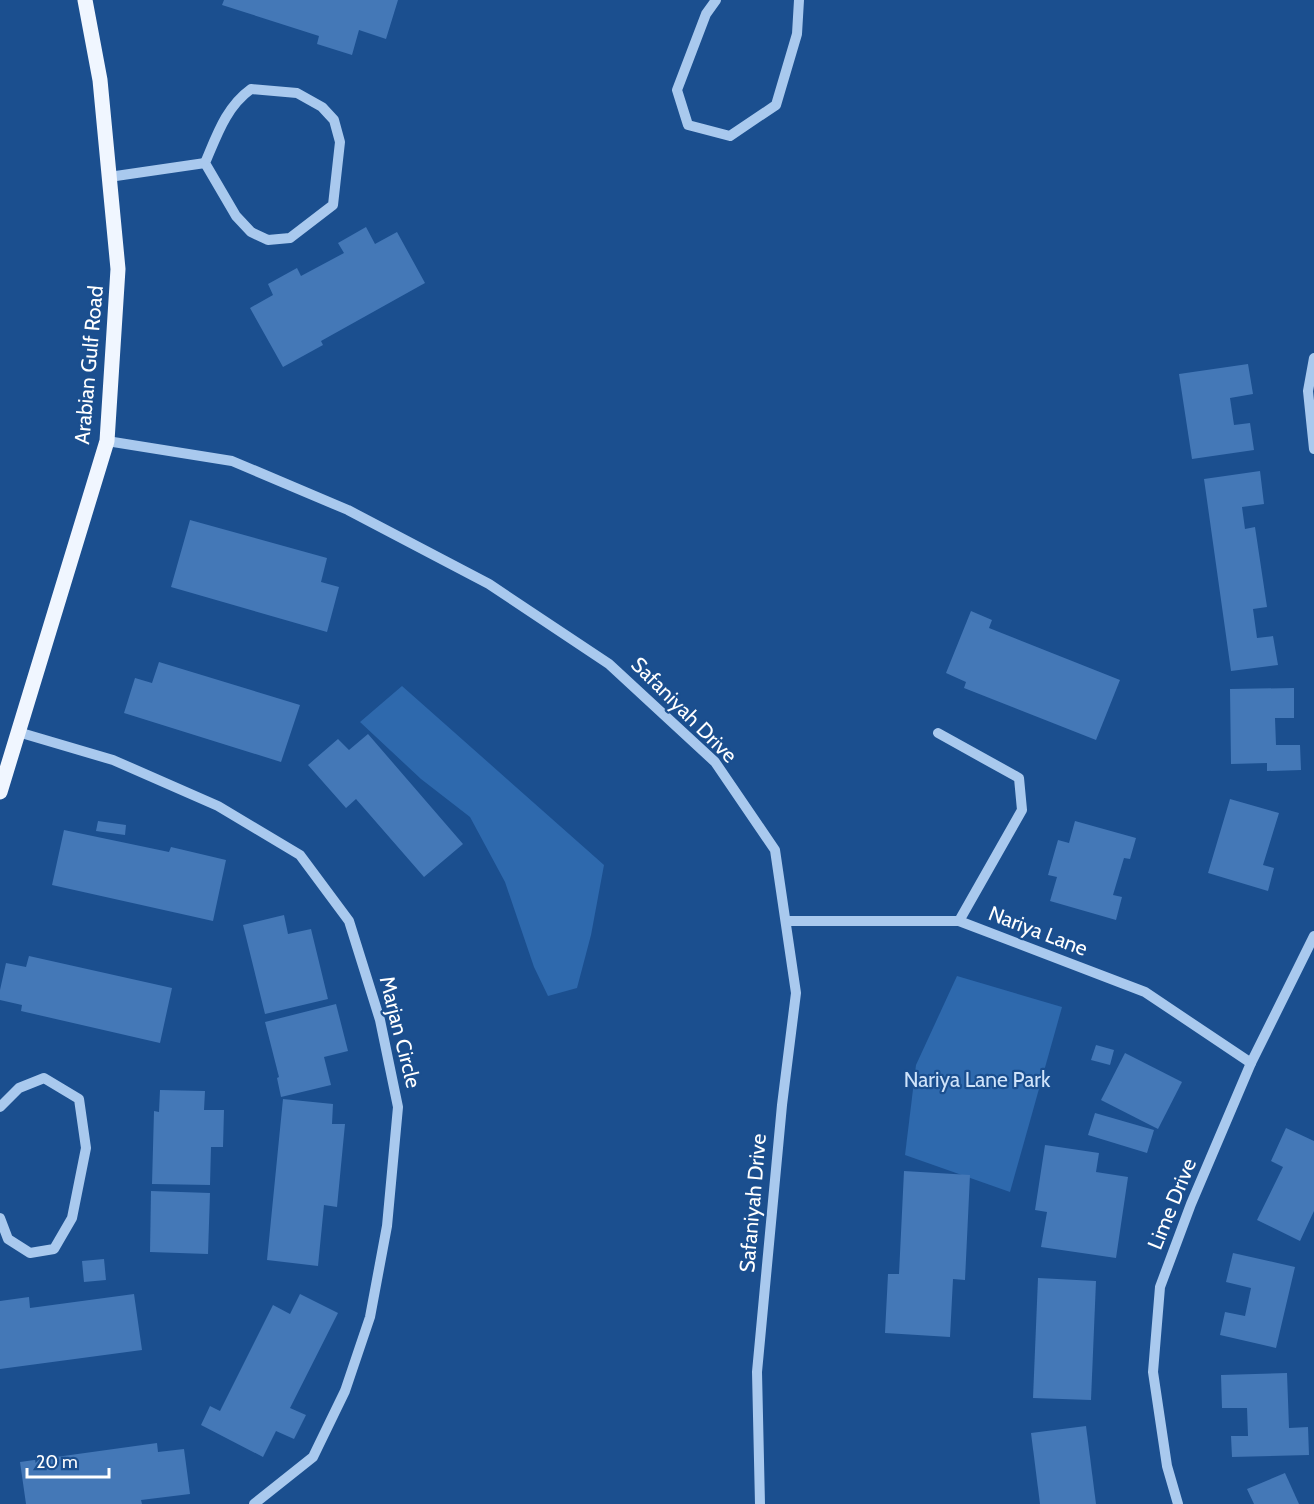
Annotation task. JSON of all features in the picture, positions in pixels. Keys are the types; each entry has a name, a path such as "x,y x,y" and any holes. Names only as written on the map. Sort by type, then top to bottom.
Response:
{"main road":[{"name":"Arabian Gulf Road","path":"0,792 107,441 118,269 100,80 85,0"}],"street":[{"path":"716,0 706,14 677,90 688,125 730,136 776,105 797,34 799,0"},
{"path":"251,89 297,93 322,107 334,120 340,142 333,205 291,238 268,240 251,232 236,216 205,163 223,121 238,98 251,89"},
{"path":"109,177 205,163"},
{"path":"1314,358 1308,391 1314,449"},
{"name":"Safaniyah Drive","path":"107,441 232,461 348,510 489,584 609,664 715,762 775,850 795,993 757,1372 760,1504"},
{"name":"Marjan Circle","path":"18,732 113,760 218,806 300,855 349,921 380,1020 398,1107 387,1226 370,1317 345,1391 314,1457 254,1504"},
{"path":"938,733 1019,778 1022,810 959,921"},
{"name":"Nariya Lane","path":"786,921 959,921 1145,992 1251,1064"},
{"name":"Lime Drive","path":"1178,1504 1167,1466 1153,1372 1160,1287 1191,1204 1251,1064 1314,936"},
{"path":"0,1107 19,1088 44,1078 79,1098 86,1148 72,1218 54,1249 30,1253 8,1239 0,1218"}],"green space":[{"path":"402,686 604,865 591,935 577,988 548,996 534,967 505,882 470,817 421,779 360,722"},
{"name":"Nariya Lane Park","path":"957,976 1062,1007 1010,1192 905,1155 916,1065"}],"building":[{"path":"224,0 398,0 386,39 359,30 352,55 317,44 319,36 222,5"},
{"path":"366,227 375,244 397,232 425,283 321,341 323,345 283,367 250,308 273,295 268,284 297,268 301,276 344,253 338,243"},
{"path":"1248,364 1253,394 1230,398 1234,425 1250,423 1254,450 1192,459 1179,374"},
{"path":"1260,471 1264,504 1242,507 1245,529 1255,527 1267,607 1253,609 1257,638 1273,636 1278,665 1231,671 1204,479"},
{"path":"190,520 327,558 321,582 339,587 327,632 171,587"},
{"path":"971,611 992,620 989,628 1120,680 1096,740 964,688 966,682 946,673"},
{"path":"159,662 300,705 281,762 124,713 135,678 152,683"},
{"path":"1294,688 1294,718 1275,718 1276,745 1300,745 1301,770 1267,771 1267,763 1231,764 1230,689"},
{"path":"368,734 463,844 424,877 356,799 346,808 308,765 338,739 349,750"},
{"path":"1230,799 1279,813 1263,865 1274,868 1268,891 1208,873"},
{"path":"98,821 126,825 125,835 96,831"},
{"path":"1075,821 1136,838 1130,859 1124,858 1113,895 1122,897 1116,920 1050,901 1057,877 1048,875 1058,840 1069,843"},
{"path":"64,830 169,852 171,847 226,860 213,921 52,885"},
{"path":"284,915 288,934 311,929 328,999 265,1014 243,925"},
{"path":"29,956 172,988 160,1043 21,1011 22,1005 0,1000 6,963 26,967"},
{"path":"336,1004 348,1051 324,1057 331,1085 281,1097 277,1078 279,1077 265,1022"},
{"path":"1096,1045 1114,1050 1110,1065 1091,1060"},
{"path":"1125,1053 1182,1082 1158,1129 1101,1100"},
{"path":"160,1090 205,1091 204,1110 224,1110 223,1147 211,1147 210,1185 152,1184 154,1111 159,1112"},
{"path":"283,1099 333,1104 332,1124 345,1124 337,1207 324,1205 318,1266 267,1260"},
{"path":"1095,1113 1154,1130 1147,1153 1088,1135"},
{"path":"1286,1128 1314,1141 1314,1211 1300,1241 1257,1220 1283,1167 1271,1161"},
{"path":"1045,1145 1099,1153 1096,1172 1128,1177 1116,1258 1041,1247 1047,1212 1035,1210"},
{"path":"904,1171 970,1175 965,1280 953,1279 950,1337 885,1333 888,1274 899,1274"},
{"path":"151,1191 210,1193 208,1254 150,1252"},
{"path":"1233,1253 1295,1267 1276,1348 1220,1335 1225,1312 1245,1316 1251,1288 1226,1282"},
{"path":"104,1259 106,1280 84,1282 82,1261"},
{"path":"1038,1278 1096,1281 1091,1400 1033,1398"},
{"path":"134,1294 142,1350 0,1369 0,1301 29,1297 30,1308"},
{"path":"300,1294 338,1313 290,1408 306,1415 294,1439 276,1431 263,1457 201,1425 210,1406 220,1411 273,1305 290,1314"},
{"path":"1287,1373 1289,1428 1308,1427 1309,1455 1232,1457 1231,1436 1248,1436 1247,1408 1222,1408 1221,1375"},
{"path":"1086,1426 1096,1504 1040,1504 1031,1433"},
{"path":"157,1443 158,1452 184,1449 190,1494 141,1500 142,1504 26,1504 20,1462"},
{"path":"1285,1473 1299,1504 1254,1504 1247,1489"}]}
